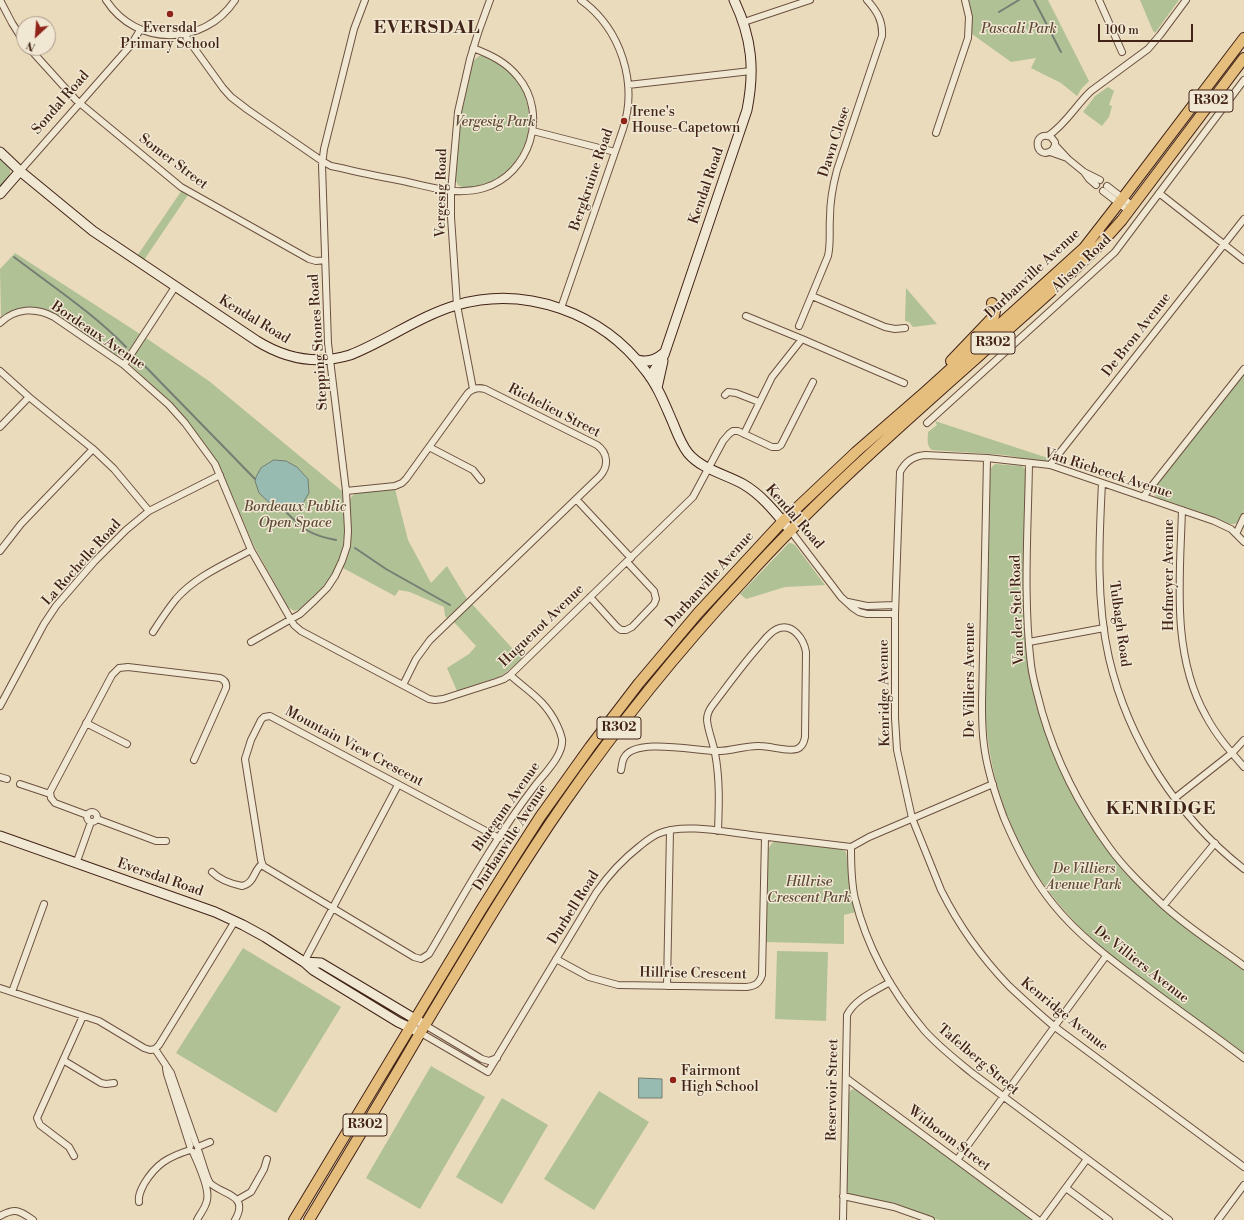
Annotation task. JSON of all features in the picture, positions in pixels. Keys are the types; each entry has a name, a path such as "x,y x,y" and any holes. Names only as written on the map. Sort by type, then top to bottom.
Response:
{"main road":[{"name":"Durbanville Avenue","path":"294,1220 481,910 540,817 590,747 671,644 783,521 856,452 925,392 1084,248 1244,38"},
{"name":"Durbanville Avenue","path":"309,1220 526,860 599,754 663,672 698,630 790,530 875,449 1106,239 1244,58"},
{"path":"925,392 938,374 992,318 995,311 992,302"}],"street":[{"path":"0,0 16,29"},
{"path":"106,0 118,15 140,30 168,36 196,31 213,23 222,16 235,0"},
{"name":"Stepping Stones Road","path":"251,642 300,614 327,588 335,576 347,546 348,530 346,491 328,343 322,161 354,29 365,0"},
{"name":"Vergesig Road","path":"474,389 457,305 451,218 451,192 456,125 473,48 490,0"},
{"name":"Bergkruine Road","path":"561,308 627,116 628,85 625,64 618,45 606,24 581,0"},
{"name":"Kendal Road","path":"657,388 665,353 747,110 752,71 750,46 744,22 734,0"},
{"path":"744,22 810,0"},
{"name":"Dawn Close","path":"799,326 829,252 831,207 837,170 882,36 882,23 879,16 867,0"},
{"path":"936,133 968,38 969,17 965,0"},
{"path":"1099,0 1122,52"},
{"path":"1068,159 1050,152 1044,153 1039,150 1038,141 1040,138 1048,136 1058,129 1091,90 1136,58 1151,45 1186,0"},
{"name":"Sondal Road","path":"0,194 131,45 140,30"},
{"path":"184,34 222,88 231,97 243,107 322,161 331,166 451,192 484,188 502,179 514,169 522,158 527,150 533,131 530,99 526,88 519,78 503,62 473,48"},
{"name":"Somer Street","path":"36,56 76,100 171,179 190,192 309,259 316,262 325,260"},
{"path":"628,85 752,71"},
{"name":"Alison Road","path":"927,423 1115,252 1244,80"},
{"path":"1050,152 1053,150 1058,129"},
{"path":"533,131 615,152"},
{"path":"1048,136 1051,137 1068,159 1098,182"},
{"name":"Kendal Road","path":"0,152 20,171 93,231 175,287 257,341 278,353 300,359 317,360 345,357 356,353 430,315 457,305 483,300 507,299 540,303 561,308 575,314 601,328 621,343 638,360 657,388 683,445 693,458 708,468 749,488 763,499 783,521 846,602 856,610 863,613 895,614"},
{"path":"1105,188 1131,208"},
{"path":"1159,193 1244,260"},
{"name":"De Bron Avenue","path":"1050,466 1244,219"},
{"path":"124,365 175,287"},
{"path":"812,296 885,327 895,329 906,328"},
{"name":"Bordeaux Avenue","path":"0,323 18,312 34,310 45,312 124,365 181,418 211,458 220,475 252,550 291,619"},
{"path":"746,316 904,383"},
{"path":"802,339 772,377 744,434 772,447 776,448 779,446 782,443 813,382"},
{"path":"638,360 653,360 665,353"},
{"name":"Kendal Road","path":"650,377 665,353"},
{"path":"1143,497 1244,369"},
{"path":"0,371 29,397 93,449 114,469 149,511"},
{"name":"Richelieu Street","path":"403,685 416,658 435,634 605,470 606,458 600,448 485,390 479,388 474,389"},
{"path":"346,491 400,484 406,479 468,393 474,389"},
{"path":"725,395 728,392 736,393 759,402"},
{"path":"0,427 29,397"},
{"name":"Huguenot Avenue","path":"291,619 294,625 301,630 432,700 439,700 504,679 510,675 694,497 716,452 729,434 736,431 744,434"},
{"path":"429,447 473,470 481,480"},
{"path":"0,551 21,524 93,449"},
{"name":"Van Riebeeck Avenue","path":"910,460 918,456 925,455 987,458 1050,466 1220,523 1236,534 1244,542"},
{"name":"De Villiers Avenue","path":"987,458 982,724 985,754 993,784 1012,836 1022,857 1044,892 1068,920 1106,956 1244,1058"},
{"name":"Kenridge Avenue","path":"910,460 902,468 900,476 895,614 896,734 899,758 912,818 946,901 973,943 1008,984 1028,1004 1055,1027 1244,1167"},
{"name":"Van der Stel Road","path":"1030,463 1026,592 1031,667 1044,719 1053,746 1077,797 1093,824 1109,847 1139,882 1164,905 1244,966"},
{"name":"La Rochelle Road","path":"0,706 44,624 56,606 100,557 126,530 149,511 220,475"},
{"name":"Tulbagh Road","path":"1102,483 1100,573 1104,628 1109,657 1129,718 1152,764 1175,798 1215,843 1244,869"},
{"path":"576,499 629,560 654,591 656,596 654,604 632,627 626,630 619,629 590,597"},
{"name":"Hofmeyer Avenue","path":"1182,510 1180,603 1183,645 1192,684 1200,704 1216,733 1244,767"},
{"path":"1236,534 1244,517"},
{"path":"153,632 171,606 184,591 202,577 252,550"},
{"path":"846,602 867,606 896,606"},
{"path":"621,770 626,754 648,747 715,751 750,746 792,750 798,749 803,745 805,737 806,652 803,641 794,631 779,628 772,632 753,653 709,711 707,719 708,729 715,751 719,784 718,831"},
{"path":"1029,642 1104,628"},
{"path":"166,841 156,841 87,819 88,815 53,801 50,794 51,788 112,674 119,668 128,667 222,679 226,682 226,688 194,760"},
{"name":"Bluegum Avenue","path":"333,908 414,957 422,959 428,954 499,838 526,798 561,751 562,743 560,733 546,707 510,675"},
{"name":"Mountain View Crescent","path":"262,864 245,759 251,740 261,720 264,717 270,716 499,838"},
{"path":"86,723 127,744"},
{"path":"1175,798 1232,753 1244,740"},
{"path":"0,777 7,779"},
{"path":"20,784 50,794"},
{"path":"851,847 869,837 993,784"},
{"path":"304,962 398,785"},
{"path":"76,864 94,820"},
{"name":"Durbell Road","path":"423,1029 488,1072 596,893 614,869 630,854 654,836 670,830 683,829 718,831 851,847"},
{"path":"667,986 670,830"},
{"name":"Eversdal Road","path":"0,836 190,903 235,921 260,934 304,962 312,970 423,1029"},
{"name":"Hillrise Crescent","path":"556,959 583,975 618,985 753,987 758,983 762,975 765,837"},
{"path":"1164,905 1215,843"},
{"name":"Tafelberg Street","path":"851,847 852,876 855,898 873,949 890,982 910,1013 925,1031 972,1073 1169,1220"},
{"path":"212,872 216,876 242,886 251,882 259,866 262,864 265,868 333,908"},
{"path":"12,992 44,904"},
{"path":"0,988 99,1021 144,1048 150,1050 155,1049 235,921"},
{"path":"957,1160 1106,956"},
{"name":"Reservoir Street","path":"843,1220 847,1015 852,1006 890,982"},
{"path":"74,1156 69,1147 40,1125 37,1118 83,1016"},
{"path":"423,1029 482,1059 489,1061 497,1058"},
{"path":"155,1049 166,1065 168,1079 194,1148 209,1181 238,1200 239,1209 235,1220"},
{"path":"63,1060 101,1083 114,1083"},
{"name":"Witboom Street","path":"846,1078 1038,1220"},
{"path":"139,1202 141,1190 153,1170 179,1153 210,1142"},
{"path":"194,1148 208,1195 207,1202 197,1220"},
{"path":"238,1200 251,1192 264,1169 266,1159"},
{"path":"1042,1220 1087,1159"},
{"path":"1218,1220 1244,1185"},
{"path":"1066,1188 1109,1220"},
{"path":"843,1196 889,1206 931,1220"},
{"path":"0,1216 15,1210 20,1211 32,1220"}],"green space":[{"name":"Pascali Park","path":"968,0 1048,0 1089,81 1077,96 1061,83 1031,68 1036,58 1011,62 972,34 972,17"},
{"path":"1140,0 1179,0 1155,33"},
{"name":"Vergesig Park","path":"483,55 504,66 518,83 527,102 529,122 525,143 516,161 500,176 478,186 465,188 458,185 455,179 460,120 473,61 479,56"},
{"path":"1108,87 1114,91 1109,105 1112,106 1109,117 1102,126 1083,112 1095,96"},
{"path":"0,158 10,169 10,175 0,187"},
{"path":"182,190 188,195 144,260 137,256"},
{"path":"15,253 140,334 126,355 121,357 117,356 54,313 41,308 34,307 14,310 1,317 0,269"},
{"path":"906,288 937,324 913,327 909,322 905,321"},
{"name":"Bordeaux Public Open Space","path":"146,338 209,381 342,491 344,507 344,535 339,561 333,573 324,585 300,609 294,611 288,607 253,544 218,463 179,411 131,365 131,359"},
{"path":"1244,374 1244,510 1239,521 1235,524 1230,524 1156,497 1153,492 1154,487"},
{"path":"935,421 1051,459 1044,462 1005,455 932,450 928,444 928,432 937,425"},
{"name":"De Villiers Avenue Park","path":"995,464 1022,466 1026,472 1023,587 1027,658 1030,676 1044,729 1061,773 1087,820 1107,849 1199,937 1244,970 1244,1053 1124,965 1083,931 1054,898 1037,874 1022,849 1010,823 1000,795 993,767 985,708 990,478 991,468"},
{"name":"Bordeaux Public Open Space","path":"395,489 408,540 431,583 447,566 467,599 447,618 445,616 444,607 410,592 399,590 395,596 343,568 350,542 350,500 352,496 357,493"},
{"path":"789,543 795,545 825,585 785,587 746,599 740,594"},
{"path":"472,604 522,659 498,677 457,691 447,668 469,654 476,646 453,621"},
{"name":"Hillrise Crescent Park","path":"777,841 841,849 846,852 856,912 844,915 844,944 766,942 768,849 772,843"},
{"path":"243,948 341,1007 276,1113 176,1053"},
{"path":"777,951 828,952 826,1021 775,1019"},
{"path":"431,1066 485,1097 420,1209 366,1178"},
{"path":"851,1090 859,1090 1033,1220 939,1220 897,1205 849,1194 846,1190 848,1095"},
{"path":"599,1091 649,1122 594,1210 544,1179"},
{"path":"502,1098 548,1125 502,1204 456,1177"}],"water":[{"path":"274,460 286,461 297,467 308,479 309,493 303,503 295,508 287,510 276,509 259,493 255,481 256,477 261,468"},
{"path":"639,1078 662,1079 662,1098 639,1098"}],"waterway":[{"path":"999,12 1019,0"},
{"path":"1034,0 1061,52"},
{"path":"14,257 86,311 126,347"},
{"path":"139,360 255,479"},
{"path":"284,510 307,530 319,536 336,540"},
{"path":"355,548 386,569 450,605"}],"place":[{"name":"Eversdal Primary School","path":"170,14"},
{"name":"Irene's House-Capetown","path":"624,121"},
{"name":"Fairmont High School","path":"673,1080"}],"district":[{"name":"EVERSDAL","path":"427,29"},
{"name":"KENRIDGE","path":"1161,810"}]}
